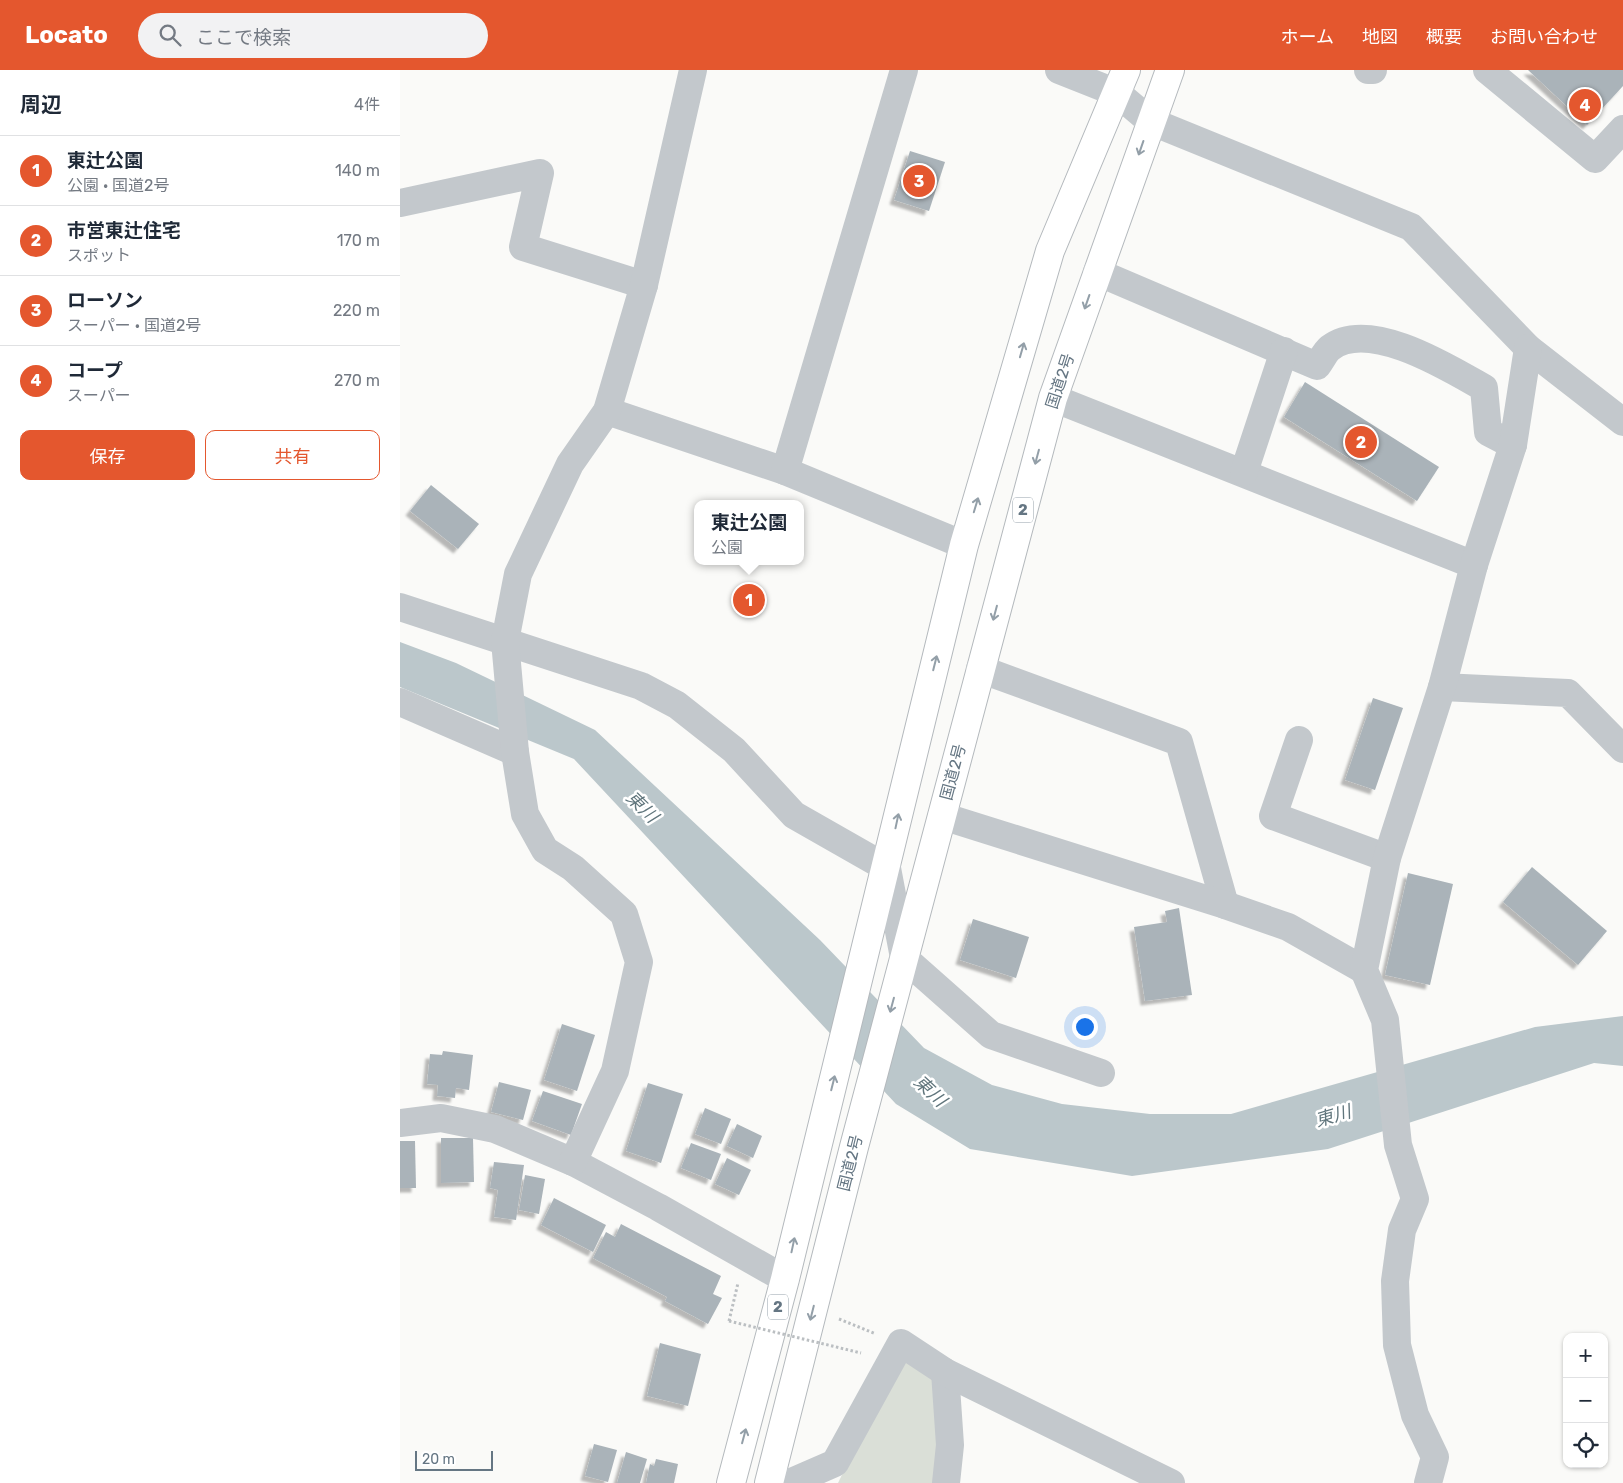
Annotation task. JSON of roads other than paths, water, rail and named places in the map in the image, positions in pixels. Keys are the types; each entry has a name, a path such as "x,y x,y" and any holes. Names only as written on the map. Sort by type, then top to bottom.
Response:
{"highway":[{"name":"国道2号","path":"769,1483 854,1147 1053,398 1150,120 1170,70"},
{"name":"2","path":"731,1483 785,1279 887,868 964,545 1050,251 1122,81"}],"street":[{"path":"573,1162 615,1071 639,962 624,914 573,868 545,850 525,814 515,752 505,641 518,574 570,464 607,411 644,285 693,70"},
{"path":"785,472 904,70"},
{"path":"1059,70 1122,81 1150,120 1411,227 1528,348 1623,422"},
{"path":"1368,70 1373,70"},
{"path":"1487,70 1595,159 1623,129"},
{"path":"400,203 540,174 523,247 644,285"},
{"path":"1097,272 1317,366 1330,348 1353,339 1379,340 1432,358 1484,388 1488,432 1513,445"},
{"path":"1428,1483 1434,1458 1415,1414 1397,1345 1396,1273 1402,1230 1415,1199 1398,1145 1385,1020 1364,970 1387,858 1442,687 1474,565 1513,445 1528,348"},
{"path":"1244,472 1284,351"},
{"path":"1053,398 1244,472 1474,565"},
{"path":"607,411 785,472 964,545"},
{"path":"400,607 641,686 677,705 734,750 794,815 887,868 904,958 991,1035 1101,1073"},
{"path":"980,669 1179,742 1225,905"},
{"path":"1442,687 1568,692 1623,749"},
{"path":"400,702 515,752"},
{"path":"1299,740 1273,816 1387,858"},
{"path":"942,816 1225,905 1288,927 1364,970"},
{"path":"400,1124 441,1118 486,1127 573,1162 658,1206 785,1279"},
{"path":"789,1483 835,1463 901,1343 945,1372 1171,1483"},
{"path":"945,1372 950,1445 946,1483"}],"water":[{"name":"東川","path":"400,642 456,663 595,730 820,940 924,1048 992,1085 1062,1104 1150,1114 1231,1114 1535,1027 1623,1016 1623,1066 1594,1063 1328,1149 1132,1176 970,1149 896,1104 574,759 400,687"}],"place":[{"name":"コープ","path":"1585,105"},
{"name":"ローソン","path":"919,181"},
{"name":"市営東辻住宅","path":"1361,442"},
{"name":"東辻公園","path":"749,600"}]}
